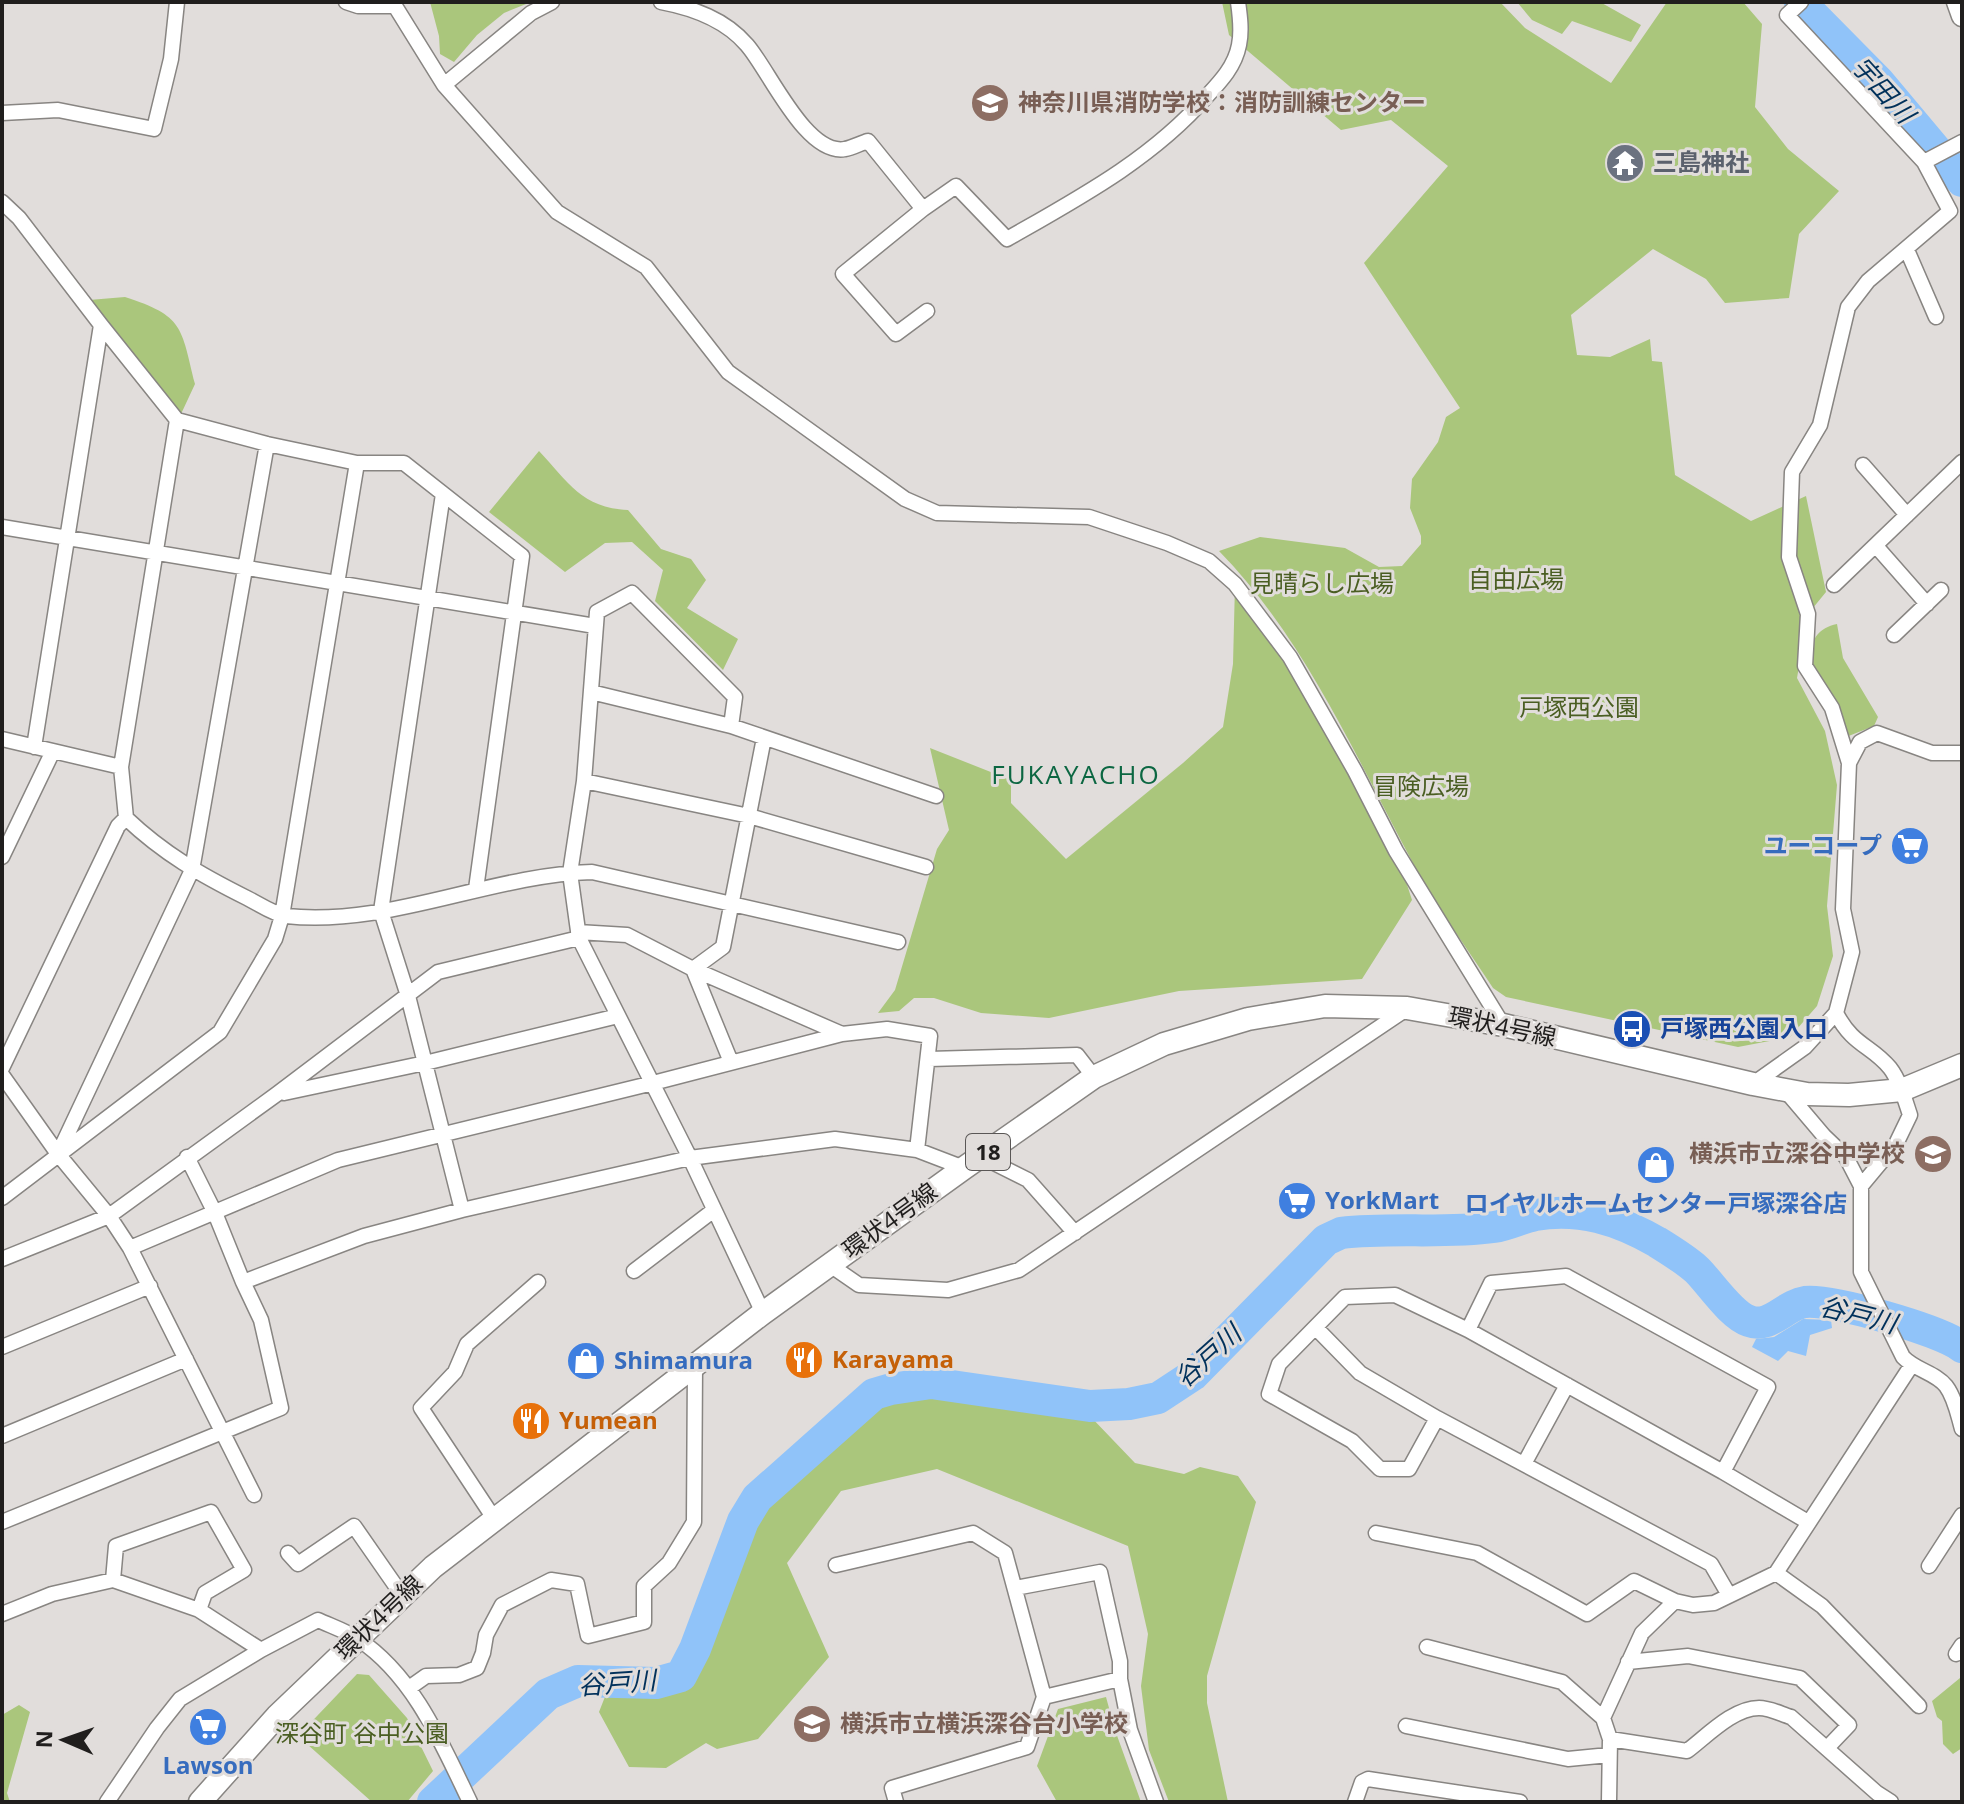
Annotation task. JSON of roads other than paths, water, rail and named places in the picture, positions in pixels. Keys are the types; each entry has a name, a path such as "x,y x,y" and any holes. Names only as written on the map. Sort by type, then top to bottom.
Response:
{"main road":[{"path":"1957,2 1962,16"},
{"name":"環状4号線","path":"200,1802 268,1725 402,1595 495,1520 763,1313 973,1162 1094,1077 1164,1044 1248,1019 1325,1006 1407,1008 1503,1025 1807,1094 1849,1095 1902,1090 1962,1065"}],"street":[{"path":"2,113 58,110 154,129 171,59 177,2"},
{"path":"346,2 358,6 395,6 444,85 557,212 646,267 728,372 905,499 937,513 1089,517 1167,543 1209,561 1235,584 1290,657 1396,851 1503,1025"},
{"path":"444,85 531,13 552,2"},
{"path":"661,2 686,6 721,22 747,44 809,133 827,146 843,150 868,141 923,209"},
{"path":"927,311 896,334 843,274 956,186 1007,239 1094,189 1145,154 1188,118 1229,71 1239,46 1238,2"},
{"path":"1753,1084 1805,1047 1836,1013 1852,952 1843,909 1849,763 1832,708 1805,666 1808,614 1789,557 1792,472 1820,425 1848,307 1868,281 1950,211 1927,160 1787,15 1801,2"},
{"path":"1927,160 1958,144"},
{"path":"2,202 19,218 177,420 267,444 357,463 404,463 522,556 476,889"},
{"path":"1907,250 1936,317"},
{"path":"34,747 101,325"},
{"path":"177,420 121,767 126,818 154,845 192,870 282,916 328,918 381,911 476,889 592,872 898,942"},
{"path":"58,1154 192,870 267,444"},
{"path":"1834,585 1962,462"},
{"path":"2,1198 220,1032 275,939 282,916 357,463"},
{"path":"1863,465 1907,515"},
{"path":"443,494 381,911 408,996 462,1210"},
{"path":"2,527 595,626"},
{"path":"1876,546 1927,604"},
{"path":"1894,635 1941,590"},
{"path":"731,726 735,697 632,593 597,612 584,781 570,873 578,935 690,1158 763,1313"},
{"path":"591,692 731,726 936,796"},
{"path":"1849,763 1860,742 1877,733 1932,753 1962,753"},
{"path":"693,969 723,947 764,738"},
{"path":"2,739 121,767"},
{"path":"2,857 53,751"},
{"path":"584,781 749,816 926,867"},
{"path":"2,1068 118,826 126,818"},
{"path":"2,1259 109,1216 438,972 578,935 627,935 693,969 842,1034"},
{"path":"693,969 731,1062"},
{"path":"830,1265 859,1285 948,1290 1019,1270 1407,1008"},
{"path":"1836,1013 1851,1037 1889,1067 1902,1090 1910,1115 1896,1144 1861,1186"},
{"path":"277,1094 425,1063 618,1016"},
{"path":"130,1248 338,1160 842,1034 887,1029 930,1036 917,1150"},
{"path":"929,1059 1077,1055 1094,1077"},
{"path":"2,1075 130,1248 254,1495"},
{"path":"1785,1090 1846,1157 1861,1186 1861,1272 1911,1366 1945,1384 1957,1408 1962,1429"},
{"path":"243,1282 364,1236 462,1210 690,1158 835,1139 917,1150 973,1162 1028,1180 1075,1233"},
{"path":"2,1522 281,1408 261,1320 187,1157"},
{"path":"634,1271 714,1210"},
{"path":"1468,1330 1491,1283 1566,1276 1768,1387 1723,1472"},
{"path":"495,1520 421,1408 455,1372 467,1344 538,1282"},
{"path":"2,1347 150,1286"},
{"path":"1437,1418 1409,1469 1380,1469 1352,1441 1269,1394 1279,1364 1345,1297 1395,1295 1468,1330 1808,1522"},
{"path":"1316,1328 1360,1373 1437,1418 1711,1564 1729,1595"},
{"path":"2,1436 186,1359"},
{"path":"409,1688 426,1676 459,1675 477,1668 486,1635 502,1605 551,1580 577,1584 588,1636 644,1622 644,1586 669,1563 694,1522 695,1366"},
{"path":"1376,1533 1477,1553 1587,1614 1634,1581 1675,1601 1693,1605 1714,1603 1776,1573 1911,1366"},
{"path":"1524,1464 1567,1385"},
{"path":"113,1580 116,1546 211,1512 244,1570 205,1593 199,1610"},
{"path":"1929,1566 1962,1515"},
{"path":"288,1553 298,1564 354,1526 402,1595"},
{"path":"836,1565 973,1533 1005,1553 1044,1697 1027,1747 892,1788 896,1802"},
{"path":"1015,1588 1100,1572 1120,1661 1120,1679 1130,1730 1156,1802"},
{"path":"1776,1573 1822,1606 1919,1706"},
{"path":"2,1614 52,1594 113,1580 199,1610 261,1650"},
{"path":"1603,1718 1642,1633 1675,1601"},
{"path":"107,1802 180,1699 318,1620 357,1639 409,1688 452,1762 468,1798"},
{"path":"1427,1647 1562,1682 1603,1718 1610,1739 1609,1802"},
{"path":"1628,1662 1688,1656 1800,1678 1849,1725 1828,1747"},
{"path":"1044,1697 1120,1679"},
{"path":"1610,1739 1687,1751 1740,1712 1760,1708 1791,1717 1891,1802"},
{"path":"1406,1726 1568,1759 1609,1755"},
{"path":"1355,1802 1362,1782 1368,1779 1520,1802"},
{"path":"1406,1802 1412,1786"}],"water":[{"path":"1803,1319 1831,1320 1832,1328 1810,1335 1806,1356 1788,1351 1778,1361 1752,1347 1756,1339 1774,1337"}],"waterway":[{"name":"宇田川","path":"1800,2 1879,82 1962,181"},
{"name":"谷戸川","path":"433,1802 548,1694 578,1681 656,1683 681,1676 695,1649 743,1521 757,1498 874,1394 931,1383 1090,1406 1129,1404 1158,1398 1193,1375 1326,1240 1341,1233 1475,1229 1499,1226 1535,1215 1583,1214 1628,1227 1657,1242 1697,1270 1728,1306 1749,1321 1764,1322 1798,1304 1819,1302 1910,1324 1962,1347"}],"place":[{"name":"神奈川県消防学校：消防訓練センター","path":"990,103"},
{"name":"三島神社","path":"1625,163"},
{"name":"ユーコープ","path":"1910,846"},
{"name":"戸塚西公園入口","path":"1632,1029"},
{"name":"横浜市立深谷中学校","path":"1933,1154"},
{"name":"ロイヤルホームセンター戸塚深谷店","path":"1656,1165"},
{"name":"YorkMart","path":"1297,1201"},
{"name":"Karayama","path":"804,1360"},
{"name":"Shimamura","path":"586,1361"},
{"name":"Yumean","path":"531,1421"},
{"name":"横浜市立横浜深谷台小学校","path":"812,1724"},
{"name":"Lawson","path":"208,1727"}],"district":[{"name":"FUKAYACHO","path":"1076,775"}],"park label":[{"name":"自由広場","path":"1516,580"},
{"name":"見晴らし広場","path":"1322,584"},
{"name":"戸塚西公園","path":"1579,708"},
{"name":"冒険広場","path":"1421,787"},
{"name":"深谷町 谷中公園","path":"362,1734"}]}
